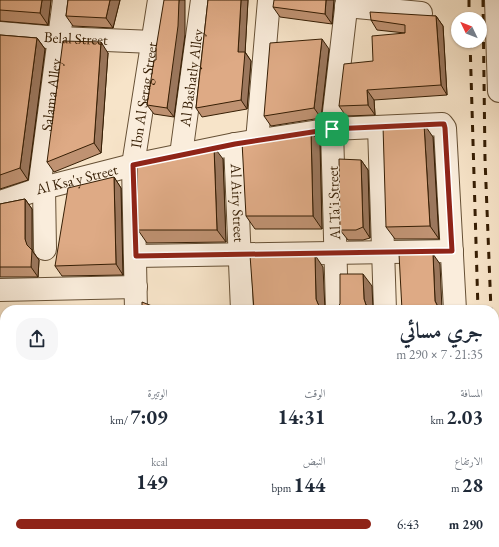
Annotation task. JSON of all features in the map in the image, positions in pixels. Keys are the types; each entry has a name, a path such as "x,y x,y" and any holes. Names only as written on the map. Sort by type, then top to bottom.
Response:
{"street":[{"name":"Salama Alley","path":"44,249 41,188 64,0"},
{"name":"Ibn Al Serag Street","path":"136,305 133,165 159,0"},
{"name":"Al Bashatly Alley","path":"181,155 202,0"},
{"path":"257,141 269,0"},
{"path":"496,0 499,91"},
{"path":"347,3 421,13"},
{"name":"Al Ta'i Street","path":"337,305 332,129 347,3"},
{"name":"Belal Street","path":"0,33 59,38 152,42"},
{"name":"Al Ksa'y Street","path":"0,202 41,188 133,165 235,144 332,129 444,124 452,251"},
{"path":"379,127 385,305"},
{"name":"Al Airy Street","path":"235,144 242,305"},
{"path":"136,256 452,251 455,305"},
{"path":"0,290 136,287"}],"building":[{"path":"0,0 42,0 40,13 0,10"},
{"path":"68,0 110,0 106,18 66,16"},
{"path":"164,0 179,0 178,26 167,108 147,105 154,60 156,60 156,48"},
{"path":"208,0 241,0 238,52 245,52 241,100 196,108"},
{"path":"274,0 326,0 325,14 273,7"},
{"path":"370,12 436,16 441,85 367,90 368,105 339,106 344,64 373,61 372,36 405,33 405,25 371,20"},
{"path":"0,35 37,38 20,168 0,175"},
{"path":"322,39 314,108 264,116 270,43"},
{"path":"63,41 101,42 94,143 47,162"},
{"path":"424,124 430,226 386,227 383,126"},
{"path":"311,131 313,216 246,216 242,142"},
{"path":"214,147 217,230 138,230 137,163"},
{"path":"339,159 361,160 363,227 356,230 340,230"},
{"path":"114,177 116,264 55,266 68,188"},
{"path":"25,199 25,239 27,245 32,250 31,267 0,267 0,204"},
{"path":"399,254 433,254 435,301 437,305 402,305"},
{"path":"250,255 315,255 316,299 319,305 254,305"},
{"path":"340,274 363,274 364,299 366,305 339,305"},
{"path":"142,302 150,305 142,305"}],"railway":[{"path":"469,0 469,12"},
{"path":"483,0 485,159 491,305"},
{"path":"470,48 478,305"}],"route":[{"path":"444,124 452,251 136,256 133,165 235,144 332,129 444,124"}]}
